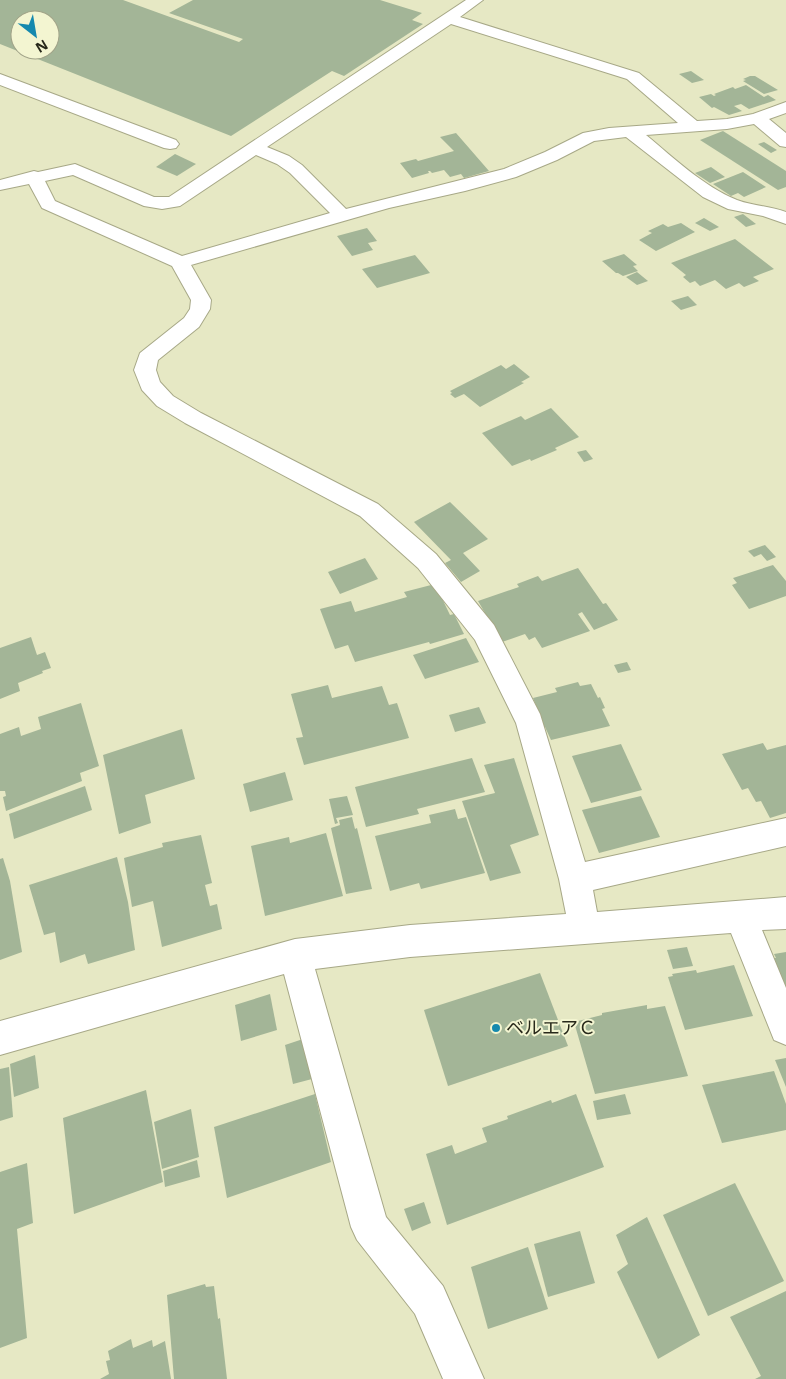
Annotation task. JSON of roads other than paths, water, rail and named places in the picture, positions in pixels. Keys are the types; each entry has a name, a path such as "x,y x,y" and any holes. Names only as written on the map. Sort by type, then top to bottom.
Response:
{"street":[{"path":"0,185 34,176 75,169 150,202 168,203 180,199 253,148 476,0"},
{"path":"448,18 633,76 653,91 693,127"},
{"path":"0,79 170,144"},
{"path":"34,176 48,204 180,262 218,254 385,203 465,186 510,173 551,156 589,137 693,127 757,118 786,107"},
{"path":"757,118 786,142"},
{"path":"632,133 710,193 734,205 768,211 786,218"},
{"path":"253,148 282,160 296,169 343,216"},
{"path":"180,262 201,300 200,309 192,322 148,358 145,370 150,386 165,401 193,418 368,510 428,561 485,633 530,723 575,878 585,929"},
{"path":"575,878 786,832"},
{"path":"0,1038 295,955 410,940 585,929 786,913"},
{"path":"740,917 786,1028"},
{"path":"295,955 370,1227 429,1300 464,1379"}],"place":[{"name":"ベルエアＣ","path":"496,1028"}]}
